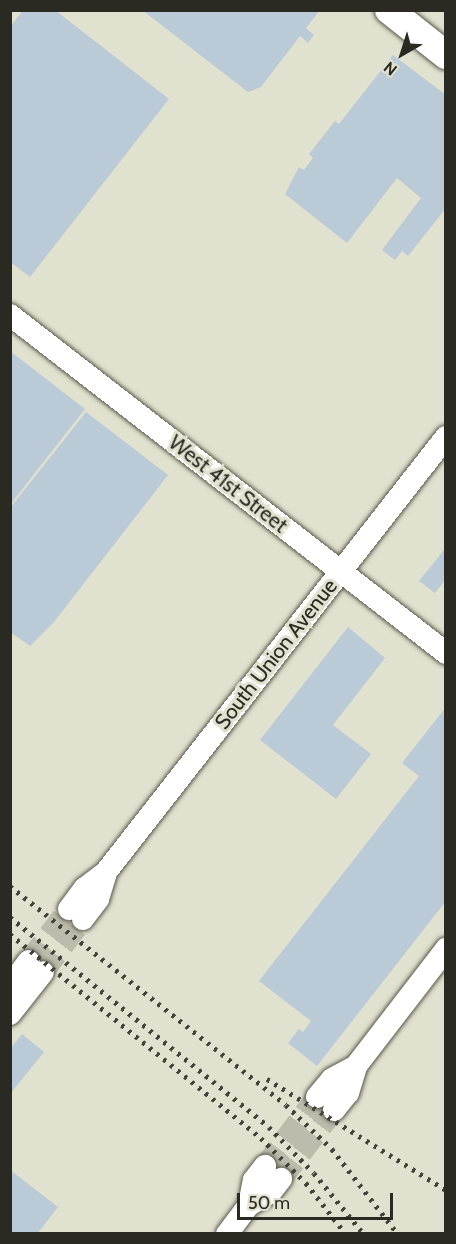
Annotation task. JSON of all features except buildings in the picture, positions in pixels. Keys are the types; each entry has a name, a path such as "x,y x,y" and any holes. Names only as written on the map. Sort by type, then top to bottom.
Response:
{"street":[{"path":"389,10 446,55"},
{"name":"West 41st Street","path":"10,315 446,653"},
{"name":"South Union Avenue","path":"76,914 98,899 106,872 446,437"},
{"path":"326,1104 332,1079 356,1066 446,949"},
{"path":"10,986 36,967 10,1014"},
{"path":"227,1233 249,1205 254,1180 273,1173"}],"tunnel":[{"path":"29,961 69,909"},
{"path":"43,972 83,919"},
{"path":"265,1166 317,1097"},
{"path":"281,1179 334,1110"}],"railway":[{"path":"10,886 286,1105 332,1149 398,1234"},
{"path":"10,917 269,1127 314,1173 364,1234"},
{"path":"10,934 261,1138 306,1183 346,1234"},
{"path":"267,1079 446,1190"}]}
